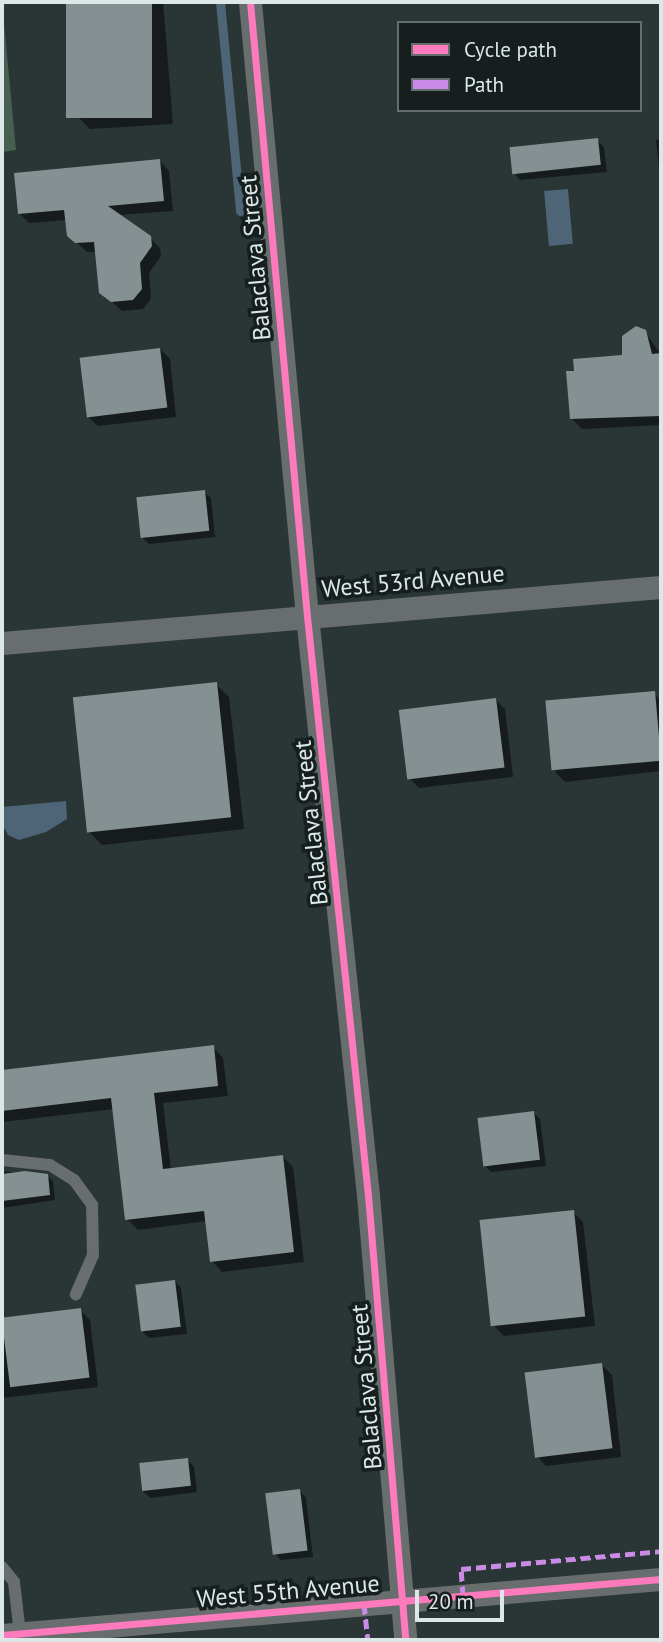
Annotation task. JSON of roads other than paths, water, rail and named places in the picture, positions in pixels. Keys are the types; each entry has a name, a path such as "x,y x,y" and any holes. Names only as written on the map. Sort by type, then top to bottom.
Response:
{"street":[{"name":"Balaclava Street","path":"250,2 307,616 368,1195 405,1640"},
{"name":"West 53rd Avenue","path":"2,643 661,587"},
{"name":"West 55th Avenue","path":"11,1634 91,1634 402,1601 661,1578"}],"lane":[{"path":"2,1160 50,1165 74,1180 92,1205 93,1255 76,1294"},
{"path":"2,1567 14,1582 11,1634"}],"water":[{"path":"568,189 573,244 549,246 544,191"},
{"path":"66,801 67,819 46,832 19,840 8,835 2,824 2,807"}],"waterway":[{"path":"220,2 240,211"}]}
